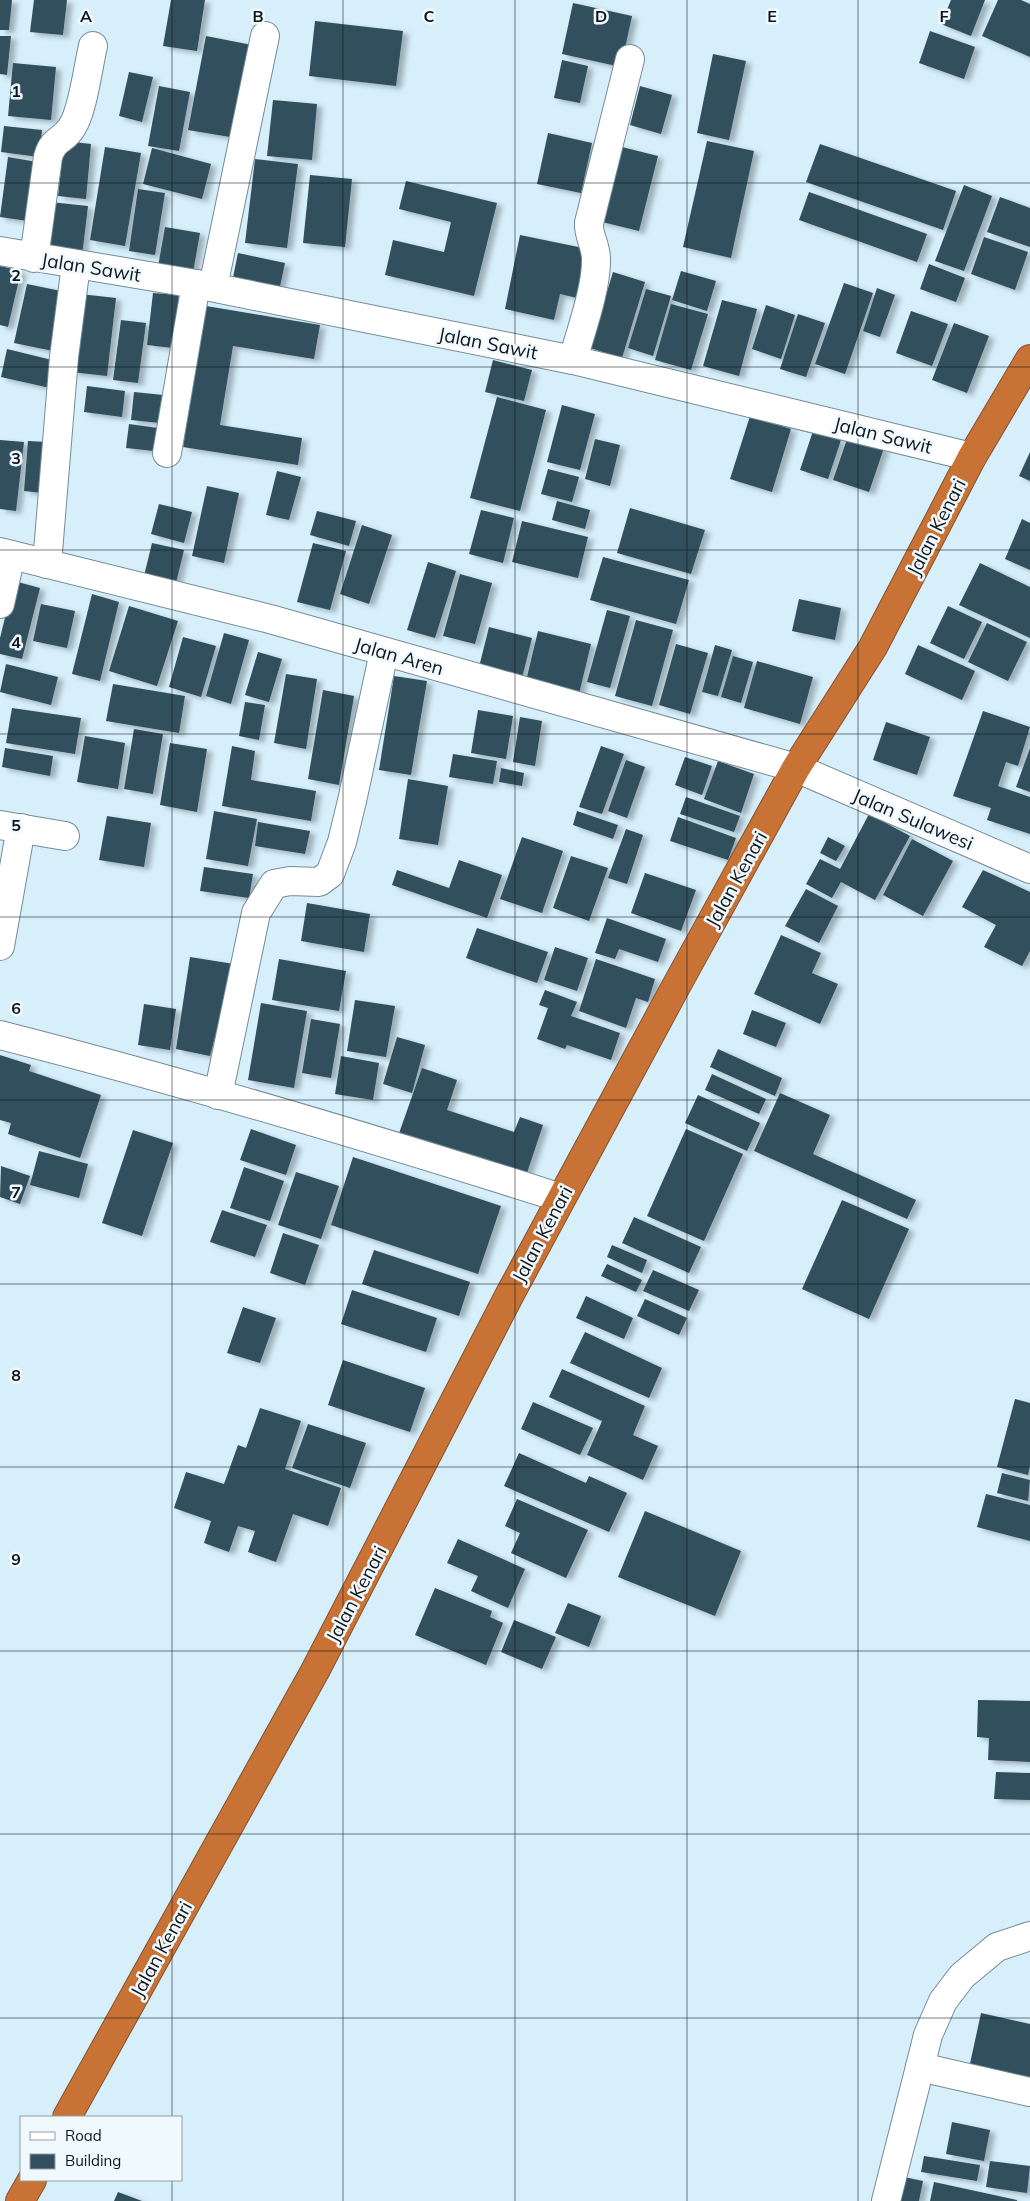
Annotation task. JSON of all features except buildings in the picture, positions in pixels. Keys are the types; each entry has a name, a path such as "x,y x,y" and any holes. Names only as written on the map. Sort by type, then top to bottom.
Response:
{"highway":[{"name":"Jalan Kenari","path":"68,2116 315,1671 561,1198 796,768 873,647 972,457 1030,359"},
{"path":"20,2201 31,2181"}],"street":[{"path":"167,452 265,36"},
{"path":"34,258 51,146 72,127 78,113 93,46"},
{"path":"573,360 595,275 596,251 589,234 589,223 630,59"},
{"name":"Jalan Sawit","path":"0,251 205,286 573,360 972,457"},
{"path":"48,564 64,356 76,265"},
{"path":"0,604 6,554"},
{"name":"Jalan Aren","path":"6,554 237,611 796,768"},
{"path":"218,1095 256,913 274,884 290,880 319,882 330,874 344,834 384,652"},
{"name":"Jalan Sulawesi","path":"796,768 1030,869"},
{"path":"0,946 10,826 65,836"},
{"path":"0,1035 89,1058 388,1144 561,1198"},
{"path":"886,2201 928,2035 943,2001 962,1976 997,1946 1030,1936"},
{"path":"920,2067 1030,2092"}]}
